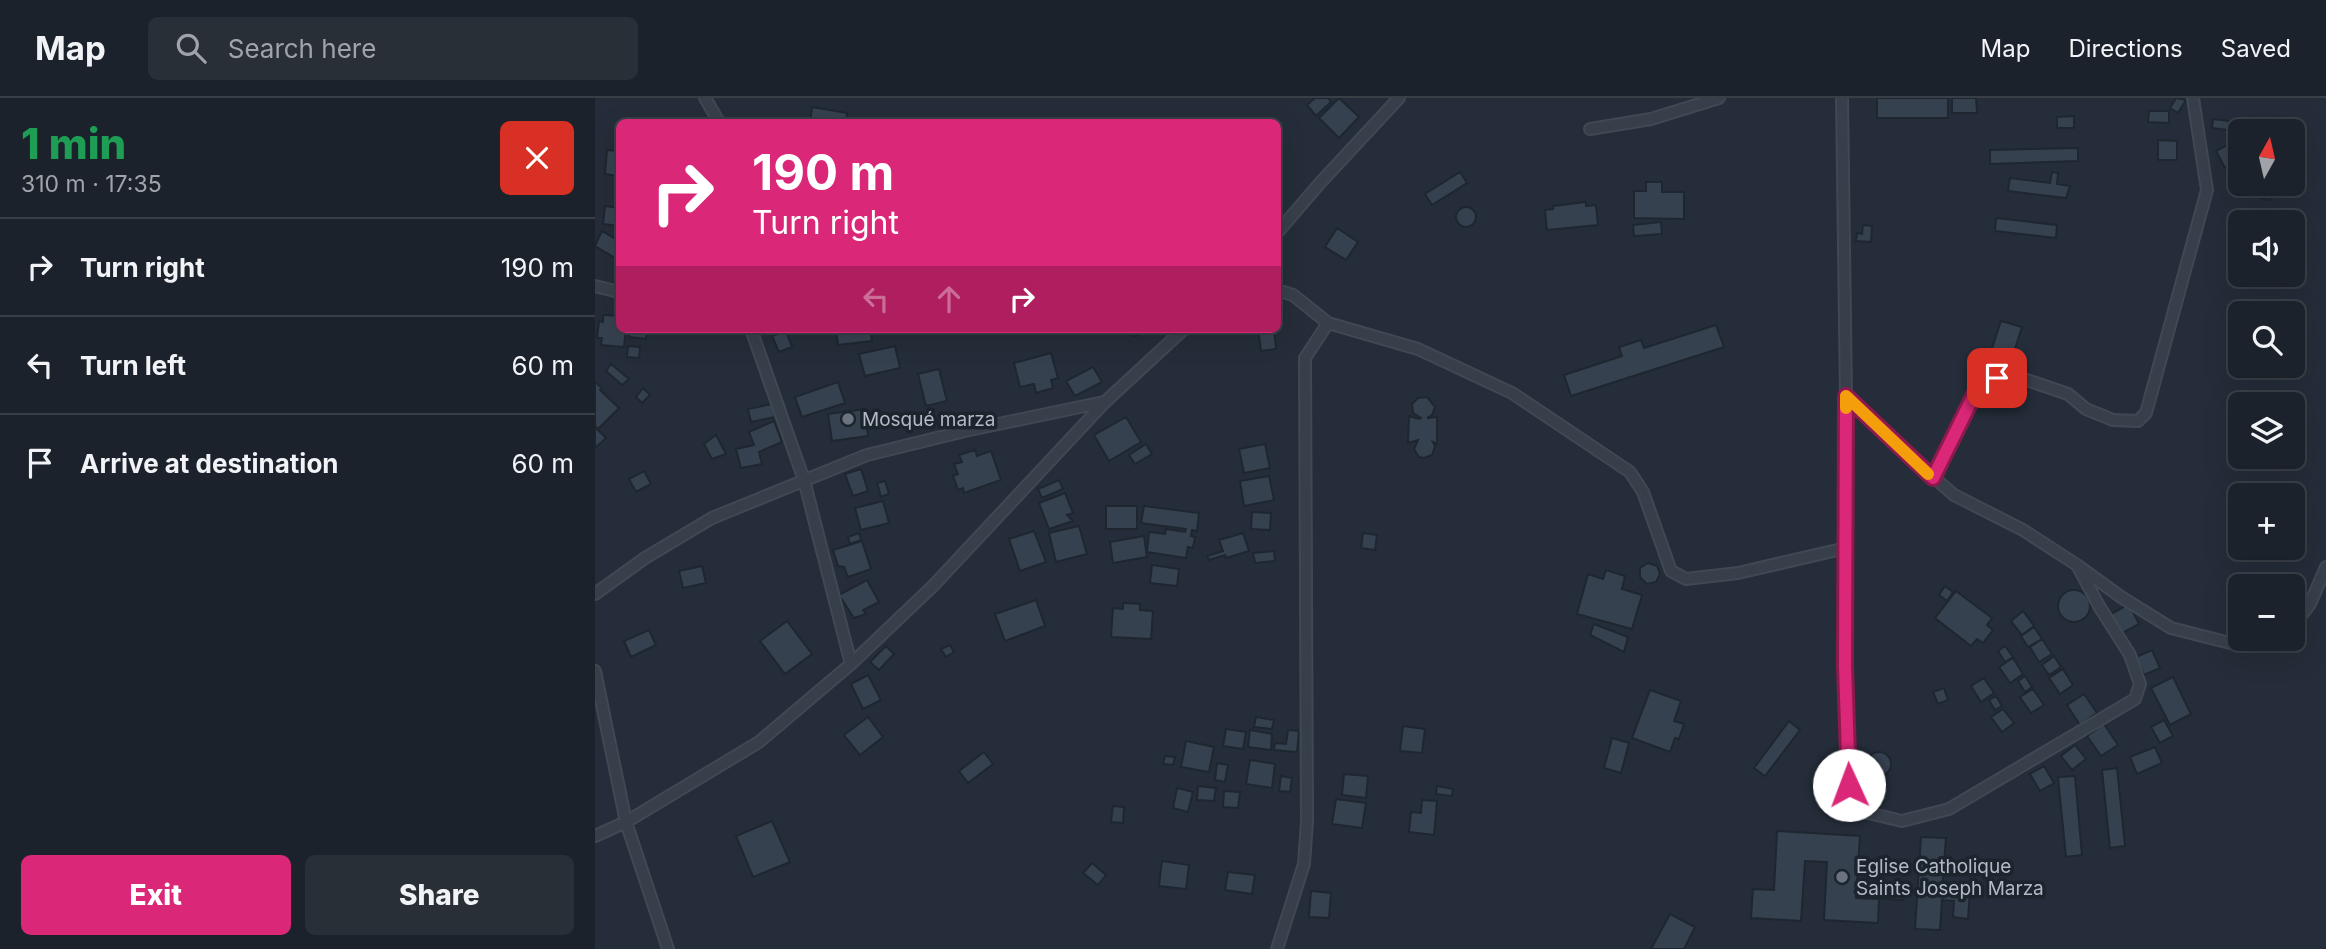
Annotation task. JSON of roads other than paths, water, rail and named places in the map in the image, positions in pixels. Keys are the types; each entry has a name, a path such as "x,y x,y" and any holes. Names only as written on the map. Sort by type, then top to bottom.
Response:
{"street":[{"path":"705,98 717,119"},
{"path":"1281,228 1399,98"},
{"path":"1590,129 1651,118 1720,98"},
{"path":"1842,98 1846,396 1845,666 1849,785 1868,813 1902,821 1949,809 2135,699 2140,684 2130,655 2077,565"},
{"path":"1933,478 1976,391 1997,378 2018,377 2068,394 2086,409 2113,420 2138,421 2145,413 2207,190 2193,98"},
{"path":"595,286 616,291"},
{"path":"1281,291 1293,295 1328,323 1418,349 1512,393 1630,472 1643,492 1671,571 1686,579 1738,573 1846,548"},
{"path":"1277,949 1304,864 1307,821 1305,358 1328,323"},
{"path":"752,333 804,480 851,664"},
{"path":"595,836 626,822 759,742 851,664 933,586 1105,402 1180,333"},
{"path":"1846,396 1954,495 2023,530 2171,628 2228,642"},
{"path":"595,594 645,558 712,518 867,455 965,431 1105,402"},
{"path":"2305,610 2326,568"},
{"path":"595,671 626,822 668,949"},
{"path":"1282,934 1287,949"}],"place":[{"name":"Mosqué marza","path":"848,419"},
{"name":"Eglise Catholique Saints Joseph Marza","path":"1842,877"}]}
